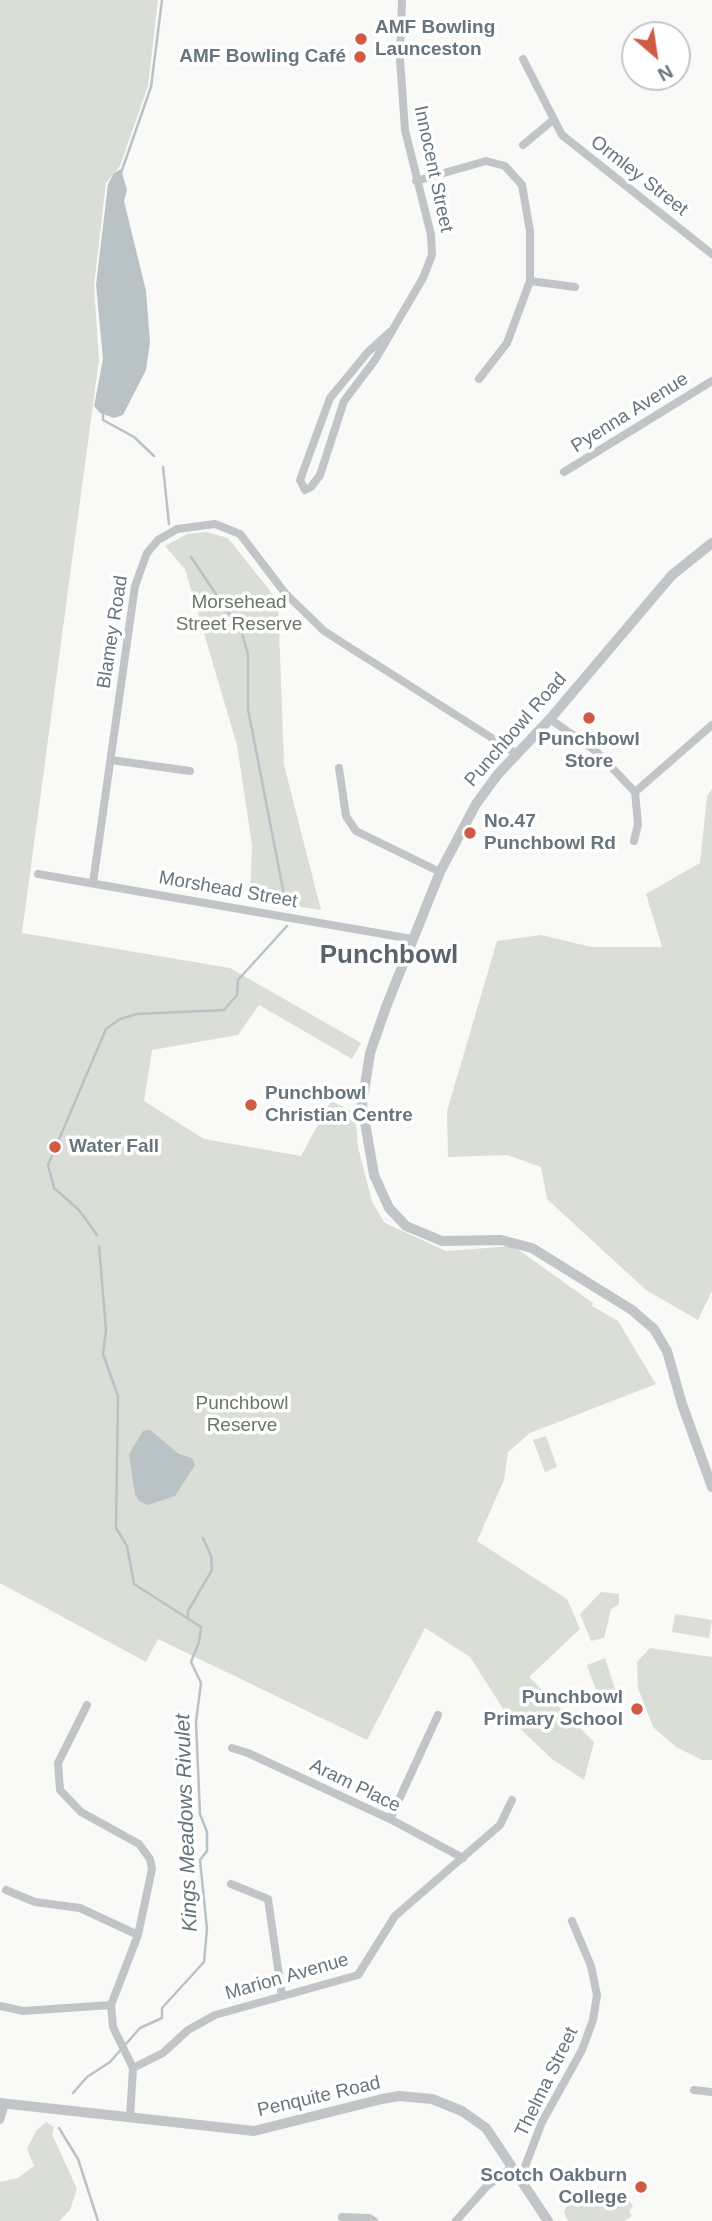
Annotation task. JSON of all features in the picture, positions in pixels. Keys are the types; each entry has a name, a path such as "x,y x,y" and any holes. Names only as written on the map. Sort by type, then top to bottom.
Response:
{"street":[{"name":"Innocent Street","path":"390,332 368,352 330,398 300,480 305,489 311,487 320,475 344,401 375,360 423,278 432,255 431,234 416,181 402,96 402,0"},
{"name":"Ormley Street","path":"523,59 553,120 569,142 712,254"},
{"path":"523,145 553,120"},
{"path":"416,181 486,161 513,171 522,185 528,211 530,281 507,343 480,379"},
{"path":"530,281 575,287"},
{"name":"Pyenna Avenue","path":"564,471 712,381"},
{"name":"Blamey Road","path":"93,883 139,568 158,540 177,529 215,524 245,539 285,593 324,631 517,754"},
{"name":"Punchbowl Road","path":"712,543 672,575 475,804 440,872 412,939 373,1045 363,1095 368,1150 384,1201 406,1226 432,1238 454,1241 501,1240 532,1248 646,1321 667,1351 682,1404 712,1487"},
{"path":"550,719 597,752 635,792 638,824 634,841"},
{"path":"635,792 712,725"},
{"path":"111,760 190,771"},
{"path":"339,768 346,816 356,831 440,872"},
{"name":"Morshead Street","path":"38,874 412,939"},
{"path":"87,1705 58,1763 57,1781 65,1798 73,1806 139,1844 150,1859 150,1883 138,1935 111,2005 113,2027 133,2068 130,2117"},
{"path":"390,1819 438,1715"},
{"name":"Aram Place","path":"232,1748 390,1819 463,1858"},
{"name":"Marion Avenue","path":"133,2068 163,2053 180,2036 207,2019 358,1975 395,1916 500,1825 512,1800"},
{"path":"230,1884 268,1899 282,1996"},
{"path":"6,1890 35,1902 80,1908 138,1935"},
{"name":"Thelma Street","path":"515,2170 524,2169 542,2122 582,2050 593,2020 597,1995 591,1966 572,1921"},
{"path":"0,2006 23,2011 111,2005"},
{"path":"694,2090 712,2092"},
{"name":"Penquite Road","path":"3,2103 254,2131 382,2099 415,2097 449,2105 476,2120 495,2138 548,2221"},
{"path":"0,2119 3,2103"},
{"path":"456,2221 487,2186 515,2170"},
{"path":"342,2217 369,2218 374,2221"}],"green space":[{"name":"Punchbowl Reserve","path":"0,0 158,0 148,86 120,166 106,183 94,285 99,360 22,933 230,968 361,1043 352,1059 259,1005 238,1035 152,1050 144,1101 204,1139 301,1156 331,1101 355,1113 358,1147 372,1202 385,1223 446,1251 513,1246 593,1303 592,1306 618,1321 656,1384 530,1433 508,1452 504,1480 477,1541 567,1599 580,1629 529,1677 594,1742 584,1780 552,1759 509,1718 470,1657 425,1628 367,1740 158,1639 146,1662 0,1583"},
{"name":"Morsehead Street Reserve","path":"206,532 228,538 278,601 284,765 321,910 250,899 252,845 237,745 185,569 165,546 187,534"},
{"path":"712,789 712,1291 698,1320 646,1290 547,1199 541,1167 507,1155 448,1157 447,1111 497,941 541,935 591,947 662,947 646,894 700,863 707,796"},
{"path":"546,1436 557,1467 545,1472 533,1440"},
{"path":"601,1592 619,1594 619,1604 611,1609 604,1638 591,1641 580,1614"},
{"path":"675,1614 712,1620 709,1638 672,1632"},
{"path":"650,1648 712,1657 712,1760 702,1760 676,1747 653,1727 638,1688 637,1662"},
{"path":"605,1658 617,1695 600,1701 587,1665"},
{"path":"46,2122 54,2127 52,2134 77,2189 70,2210 59,2221 0,2221 0,2182 18,2178 34,2166 27,2149 36,2131"},
{"path":"570,2196 613,2201 618,2205 629,2200 633,2206 629,2211 632,2216 624,2221 568,2221 564,2213"}],"shaded area":[{"path":"121,169 127,190 124,201 146,291 150,342 146,370 123,415 114,418 100,413 94,406 103,359 96,285 108,184 114,173"},
{"path":"150,1430 179,1454 192,1458 195,1465 175,1496 148,1505 139,1501 135,1494 129,1454 143,1431"}],"waterway":[{"name":"Kings Meadows Rivulet","path":"121,173 151,87 162,0"},
{"name":"Kings Meadows Rivulet","path":"103,413 103,420 134,437 154,456"},
{"name":"Kings Meadows Rivulet","path":"163,467 169,524"},
{"name":"Kings Meadows Rivulet","path":"191,557 242,633 248,655 248,709 286,905"},
{"name":"Kings Meadows Rivulet","path":"97,1235 79,1210 54,1188 48,1165 106,1029 120,1019 137,1014 224,1010 237,995 238,980 287,926"},
{"name":"Kings Meadows Rivulet","path":"73,2093 87,2077 110,2062 140,2028 162,2018 162,2008 204,1962 207,1929 200,1860 207,1851 207,1832 200,1814 196,1722 201,1683 191,1662 199,1642 201,1627 134,1584 127,1546 116,1528 118,1396 103,1354 106,1330 99,1246"},
{"path":"188,1618 188,1611 212,1570 211,1556 203,1538"},
{"name":"Kings Meadows Rivulet","path":"59,2128 78,2159 98,2221"}],"place":[{"name":"AMF Bowling Launceston","path":"361,39"},
{"name":"AMF Bowling Café","path":"360,57"},
{"name":"Punchbowl Store","path":"589,718"},
{"name":"No.47 Punchbowl Rd","path":"470,833"},
{"name":"Punchbowl Christian Centre","path":"251,1105"},
{"name":"Water Fall","path":"55,1147"},
{"name":"Punchbowl Primary School","path":"637,1709"},
{"name":"Scotch Oakburn College","path":"641,2187"}],"district":[{"name":"Punchbowl","path":"389,956"}]}
